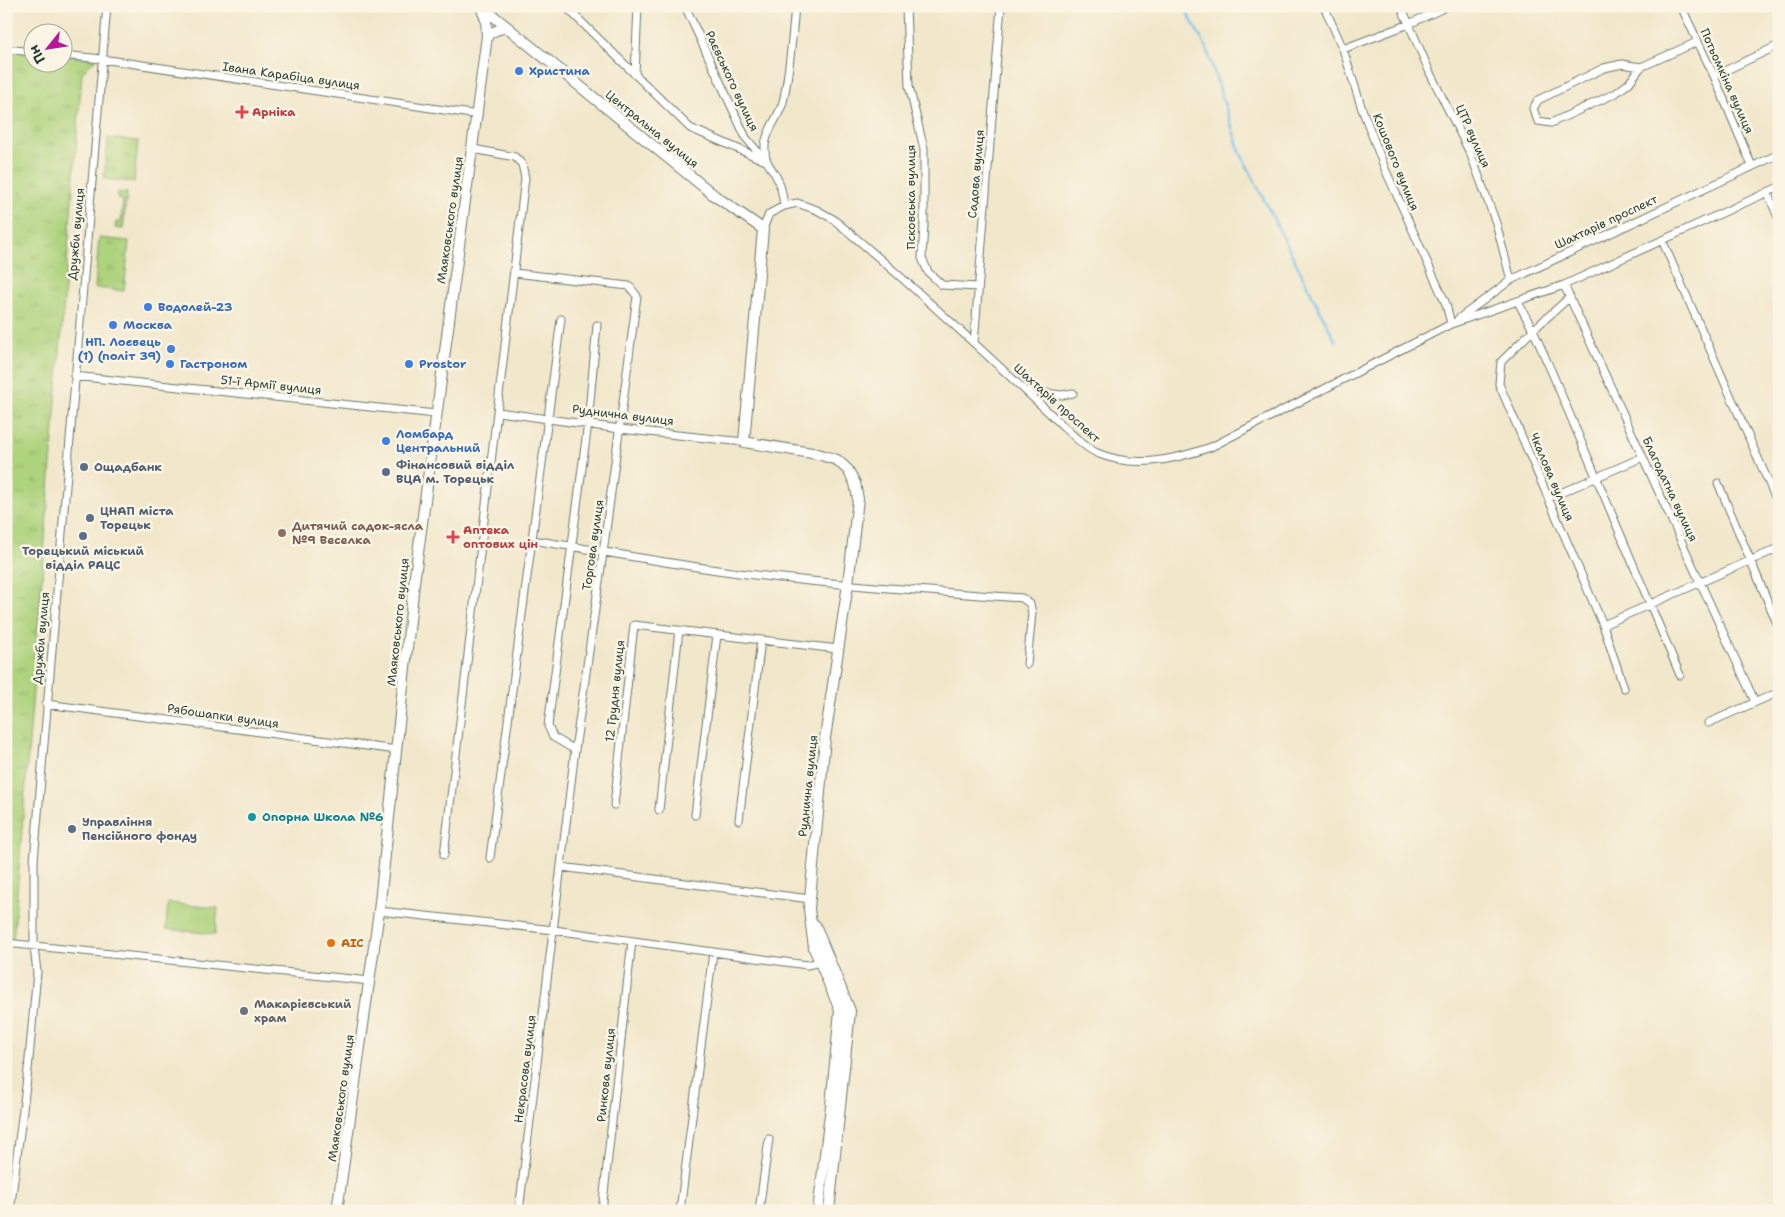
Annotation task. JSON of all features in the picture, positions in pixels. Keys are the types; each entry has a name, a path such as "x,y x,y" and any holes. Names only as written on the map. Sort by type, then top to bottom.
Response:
{"main road":[{"name":"Центральна вулиця","path":"481,6 715,196 763,229"},
{"name":"Маяковського вулиця","path":"337,1211 379,911 414,583 478,115 487,36 486,20 481,6"},
{"path":"744,442 763,229"},
{"name":"Руднична вулиця","path":"744,442 818,454 837,460 848,470 855,483 858,500 848,584 825,738 809,910 814,948 840,1010 818,1211"},
{"path":"809,910 850,1010 829,1211"}],"street":[{"name":"Дружби вулиця","path":"10,1211 28,1070 37,972 34,947 34,861 107,6"},
{"path":"566,6 690,128 766,161 765,143 771,124 782,105 790,68 796,6"},
{"path":"635,75 638,6"},
{"name":"Раєвського вулиця","path":"685,6 746,138 778,178 783,192 784,206"},
{"name":"Псковська вулиця","path":"906,6 909,86 924,149 922,258 928,272 942,285 978,287"},
{"name":"Садова вулиця","path":"974,343 1002,6"},
{"name":"Кошового вулиця","path":"1324,6 1343,49 1362,108 1385,169 1446,304 1451,324"},
{"name":"ЦТР вулиця","path":"1401,6 1431,75 1471,155 1496,223 1512,280"},
{"path":"1343,49 1409,24 1448,6"},
{"name":"Потьомкіна вулиця","path":"1681,6 1714,76 1752,166"},
{"path":"487,36 501,28 509,28"},
{"path":"1641,68 1622,64 1604,68 1538,100 1533,109 1538,121 1551,123 1616,93 1629,83 1641,68 1697,42"},
{"path":"1714,76 1779,45"},
{"path":"6,49 22,51"},
{"name":"Івана Карабіца вулиця","path":"72,56 478,115"},
{"path":"444,855 525,178 522,164 515,157 473,149"},
{"name":"Шахтарів проспект","path":"784,206 797,203 816,210 832,220 974,343 1095,452 1129,462 1150,462 1172,459 1211,447 1451,324 1512,280 1779,154"},
{"name":"Шахтарів проспект","path":"1451,324 1518,302 1564,284 1779,187"},
{"path":"1767,192 1779,219"},
{"path":"763,229 770,214 784,206"},
{"path":"1662,240 1779,506"},
{"name":"Торгова вулиця","path":"514,273 629,286 637,296 604,553 575,750 561,867"},
{"name":"Благодатна вулиця","path":"1564,284 1755,702"},
{"name":"Чкалова вулиця","path":"1570,298 1533,330 1501,362 1499,384 1603,625 1624,688"},
{"path":"1518,302 1533,330 1680,675"},
{"path":"490,858 561,319"},
{"path":"575,750 553,737 548,726 570,546 588,423 597,325"},
{"name":"51-ї Армії вулиця","path":"74,376 436,414"},
{"path":"1026,391 1062,395 1073,393"},
{"name":"Руднична вулиця","path":"498,412 588,423 620,429 744,442"},
{"path":"1549,498 1643,457"},
{"path":"1718,483 1779,628"},
{"path":"533,540 604,553 739,573 1022,598 1030,604 1032,613 1027,664"},
{"path":"1603,625 1779,548"},
{"name":"12 Грудня вулиця","path":"614,805 634,625 838,649"},
{"path":"659,810 679,630"},
{"path":"695,815 717,635"},
{"path":"739,820 760,640"},
{"path":"1708,723 1779,692"},
{"name":"Рябошапки вулиця","path":"46,704 397,750"},
{"path":"561,867 810,899"},
{"name":"Некрасова вулиця","path":"519,1211 561,867"},
{"path":"379,911 554,930 807,965 820,962"},
{"name":"Ринкова вулиця","path":"602,1211 632,941"},
{"path":"6,943 370,981"},
{"path":"680,1211 713,952"},
{"path":"759,1211 769,1139"}],"green space":[{"path":"14,50 22,51 22,72 72,72 72,56 96,59 82,73 13,944 6,943 6,138"},
{"path":"108,138 138,141 134,182 104,179"},
{"path":"118,192 127,193 123,229 115,228 116,222 121,222 123,200 118,199"},
{"path":"99,238 129,241 124,291 95,288"},
{"path":"168,903 218,908 215,934 166,929"}],"waterway":[{"path":"1185,6 1206,47 1240,152 1336,342"}],"place":[{"name":"Христина","path":"519,71"},
{"name":"Арніка","path":"242,112"},
{"name":"Водолей-23","path":"148,307"},
{"name":"Москва","path":"113,325"},
{"name":"НП. Лоєвець (1) (політ 39)","path":"171,349"},
{"name":"Гастроном","path":"170,364"},
{"name":"Prostor","path":"409,364"},
{"name":"Ломбард Центральний","path":"386,441"},
{"name":"Ощадбанк","path":"84,467"},
{"name":"Фінансовий відділ ВЦА м. Торецьк","path":"386,472"},
{"name":"ЦНАП міста Торецьк","path":"90,518"},
{"name":"Дитячий садок-ясла №9 Веселка","path":"282,533"},
{"name":"Торецький міський відділ РАЦС","path":"83,536"},
{"name":"Аптека оптових цін","path":"453,537"},
{"name":"Опорна Школа №6","path":"252,817"},
{"name":"Управління Пенсійного фонду","path":"72,829"},
{"name":"АІС","path":"331,943"},
{"name":"Макарієвський храм","path":"244,1011"}]}
